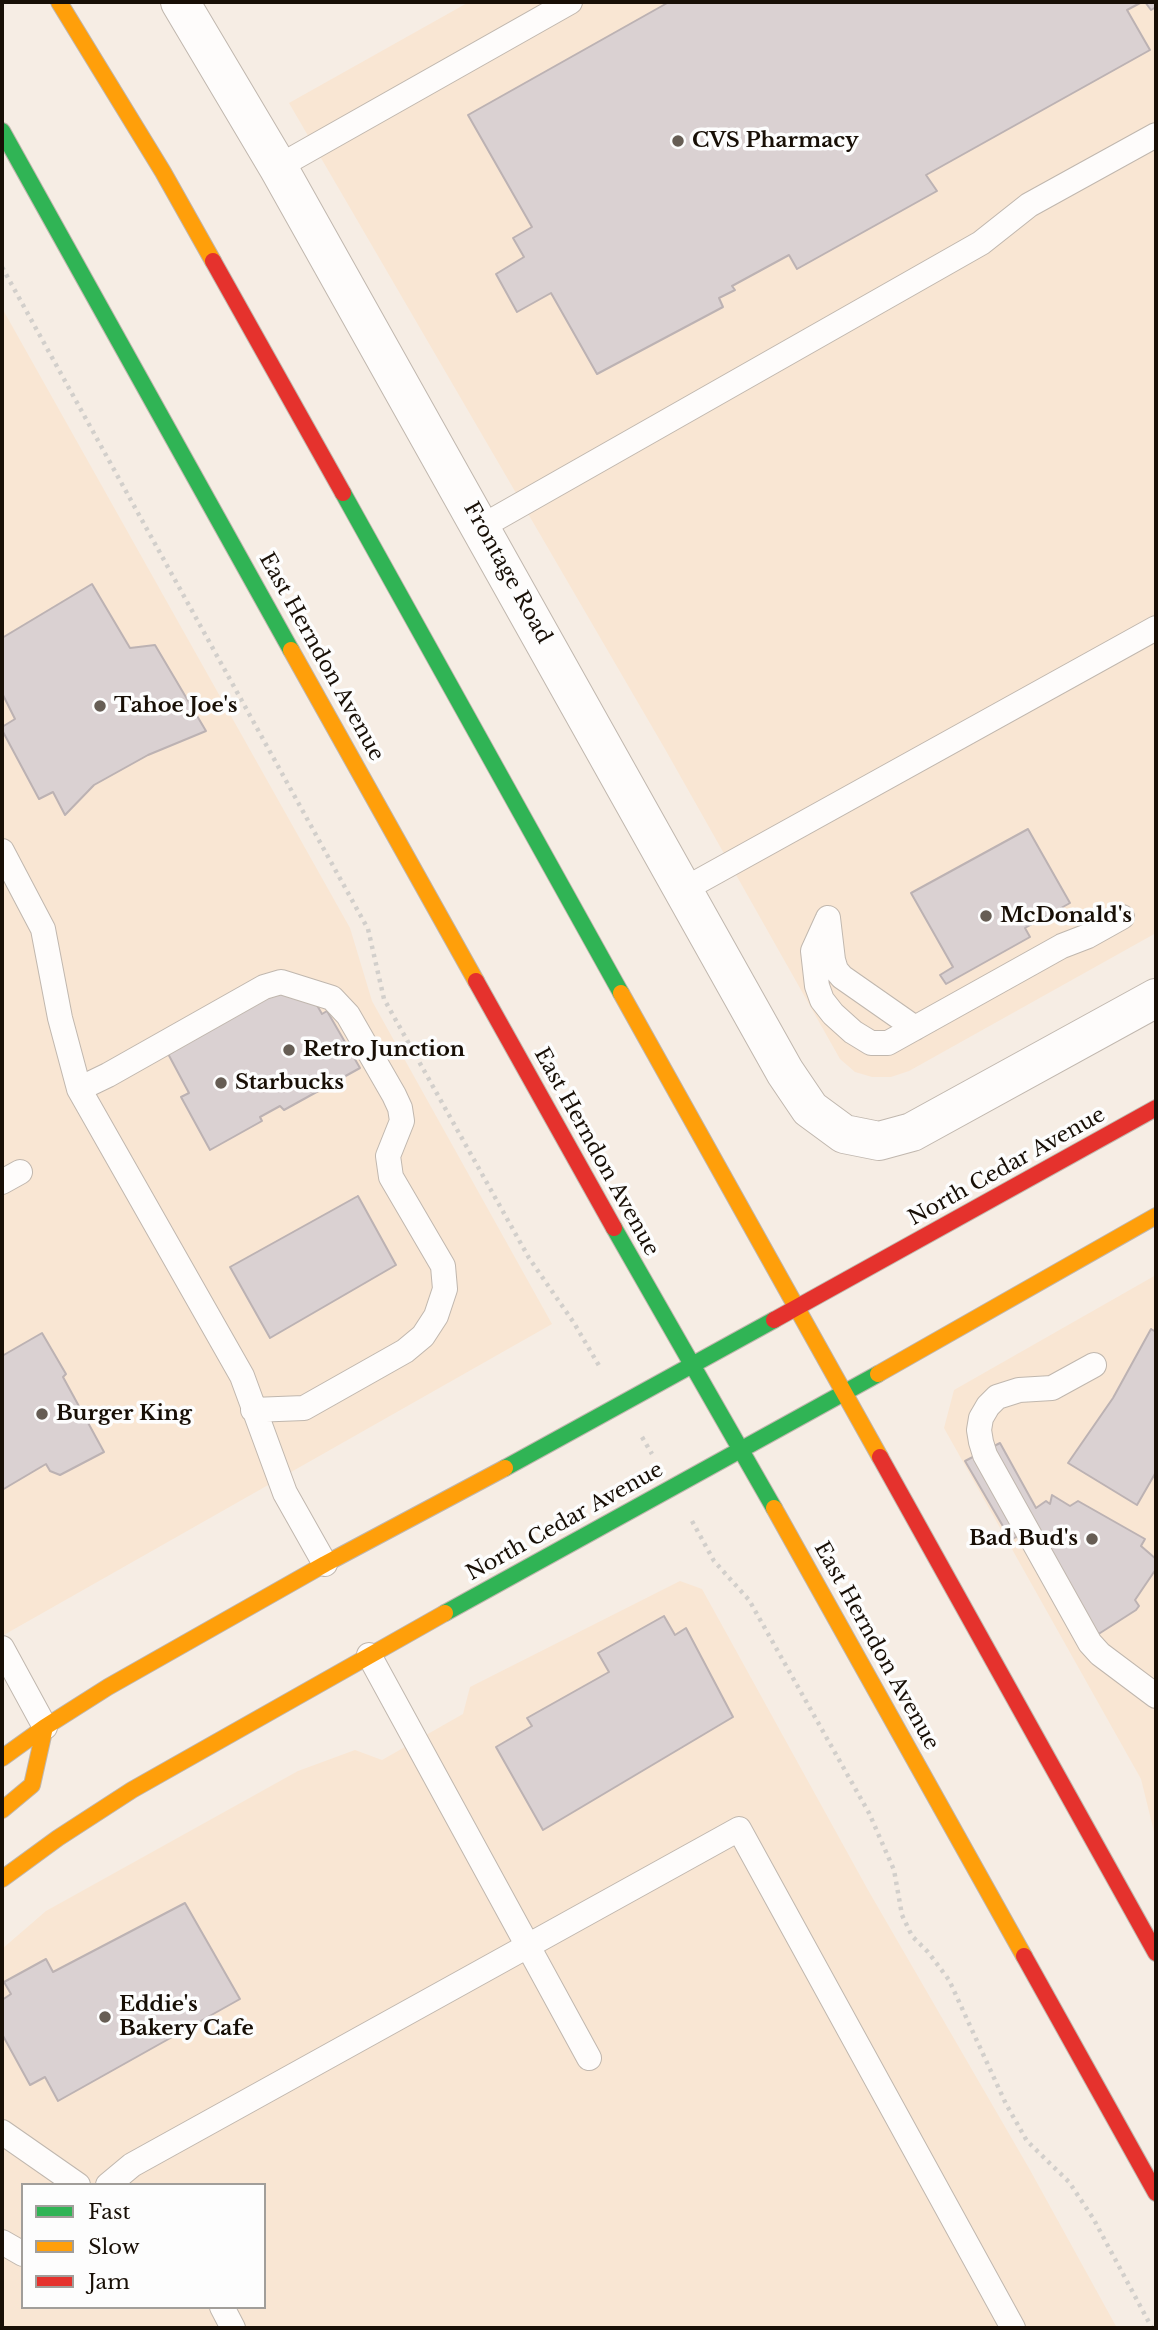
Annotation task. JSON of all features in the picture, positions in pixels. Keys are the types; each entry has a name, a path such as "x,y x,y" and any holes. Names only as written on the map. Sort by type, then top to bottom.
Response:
{"main road":[{"path":"60,2 163,172 317,446 1156,1953"},
{"name":"East Herndon Avenue","path":"2,131 1156,2193"},
{"name":"North Cedar Avenue","path":"2,1758 45,1727 108,1688 325,1564 692,1366 1156,1108"},
{"name":"North Cedar Avenue","path":"2,1880 58,1838 132,1790 558,1548 844,1393 1156,1216"},
{"path":"2,1810 32,1785 45,1727"}],"street":[{"name":"Frontage Road","path":"180,2 278,167 683,890 797,1091 810,1109 844,1134 879,1141 912,1132 1156,998"}],"lane":[{"path":"278,167 570,2"},
{"path":"481,527 981,243 1029,205 1156,135"},
{"path":"683,890 1156,628"},
{"path":"2,851 43,929 60,1018 79,1089 242,1376 285,1493 325,1564"},
{"path":"915,1028 836,970 832,960 828,918 813,951 817,986 822,1000 853,1032 871,1043 888,1043 915,1028 1062,946 1088,936 1122,917"},
{"path":"79,1089 264,988 281,982 332,998 348,1015 394,1095 402,1121 388,1156 391,1177 443,1266 445,1289 436,1316 423,1336 405,1351 304,1408 253,1410"},
{"path":"1094,1365 1052,1388 1019,1390 998,1397 988,1406 981,1418 981,1442 985,1455 1090,1643 1100,1654 1156,1696"},
{"path":"2,1648 45,1727"},
{"path":"369,1655 589,2059"},
{"path":"110,2183 132,2165 739,1829 1013,2328"},
{"path":"2,2132 75,2183"},
{"path":"2,2242 21,2254"},
{"path":"223,2309 233,2328"}],"path":[{"path":"2,267 368,929 384,999 529,1258 574,1323"},
{"path":"714,1561 749,1600 869,1813 894,1870 902,1915 912,1936 949,1980 1006,2104 1027,2141 1069,2182 1093,2218 1152,2328"}],"shaded area":[{"path":"469,2 1156,2 1156,933 909,1071 891,1077 872,1077 855,1072 840,1059 665,749 289,103"},
{"path":"2,308 350,928 372,1001 552,1324 2,1636"},
{"path":"1156,1275 1156,1840 1141,1779 944,1428 954,1390"},
{"path":"680,1581 702,1589 868,1890 1030,2170 1117,2328 2,2328 2,1949 46,1911 298,1771 355,1750 382,1760 463,1714 470,1687"}],"building":[{"path":"669,2 1142,2 1127,10 1150,50 926,175 937,191 797,269 789,255 732,286 735,290 719,298 723,307 597,374 551,293 517,312 496,274 524,257 513,238 532,227 468,115"},
{"path":"1145,2 1156,2 1156,7 1151,10"},
{"name":"Tahoe Joe's","path":"92,584 130,648 155,645 206,731 148,755 94,785 65,815 53,792 39,799 2,730 2,727 15,719 2,693 2,638"},
{"name":"McDonald's","path":"1028,829 1070,903 1025,928 1030,937 946,984 940,975 953,967 911,893"},
{"path":"273,990 314,1000 322,1014 327,1011 360,1068 284,1110 280,1106 260,1117 262,1121 210,1150 181,1097 189,1093 166,1050"},
{"path":"358,1196 396,1265 270,1338 230,1267"},
{"name":"Bad Bud's","path":"1151,1329 1156,1332 1156,1472 1137,1505 1068,1463 1113,1398"},
{"name":"Burger King","path":"42,1333 66,1374 63,1377 104,1452 60,1475 50,1471 46,1464 2,1490 2,1356"},
{"name":"Bad Bud's","path":"1000,1443 1036,1508 1046,1501 1050,1504 1052,1495 1070,1506 1078,1501 1145,1539 1141,1546 1156,1559 1156,1569 1135,1600 1139,1606 1136,1610 1097,1635 1033,1527 1011,1540 965,1461"},
{"path":"664,1616 675,1635 686,1628 733,1717 543,1830 496,1747 532,1726 527,1718 609,1672 598,1653"},
{"name":"Eddie's Bakery Cafe","path":"185,1903 240,1999 58,2101 45,2077 30,2085 2,2034 2,2000 11,1994 4,1982 46,1959 53,1972"}],"traffic: fast":[{"path":"2,131 291,650"},
{"path":"343,493 621,993"},
{"path":"614,1228 774,1508"},
{"path":"505,1468 774,1320"},
{"path":"445,1613 878,1374"}],"traffic: slow":[{"path":"59,2 163,172 213,261"},
{"path":"291,650 476,981"},
{"path":"621,993 880,1457"},
{"path":"878,1374 1156,1216"},
{"path":"2,1758 108,1687 325,1564 505,1468"},
{"path":"774,1508 1024,1956"},
{"path":"2,1879 58,1838 132,1790 445,1613"},
{"path":"2,1810 32,1785 45,1727"}],"traffic: jam":[{"path":"213,261 343,493"},
{"path":"476,981 614,1228"},
{"path":"774,1320 1156,1108"},
{"path":"880,1457 1156,1953"},
{"path":"1024,1956 1156,2193"}],"place":[{"name":"CVS Pharmacy","path":"678,141"},
{"name":"Tahoe Joe's","path":"100,706"},
{"name":"McDonald's","path":"986,916"},
{"name":"Retro Junction","path":"289,1050"},
{"name":"Starbucks","path":"221,1083"},
{"name":"Burger King","path":"42,1414"},
{"name":"Bad Bud's","path":"1092,1539"},
{"name":"Eddie's Bakery Cafe","path":"105,2017"}]}
